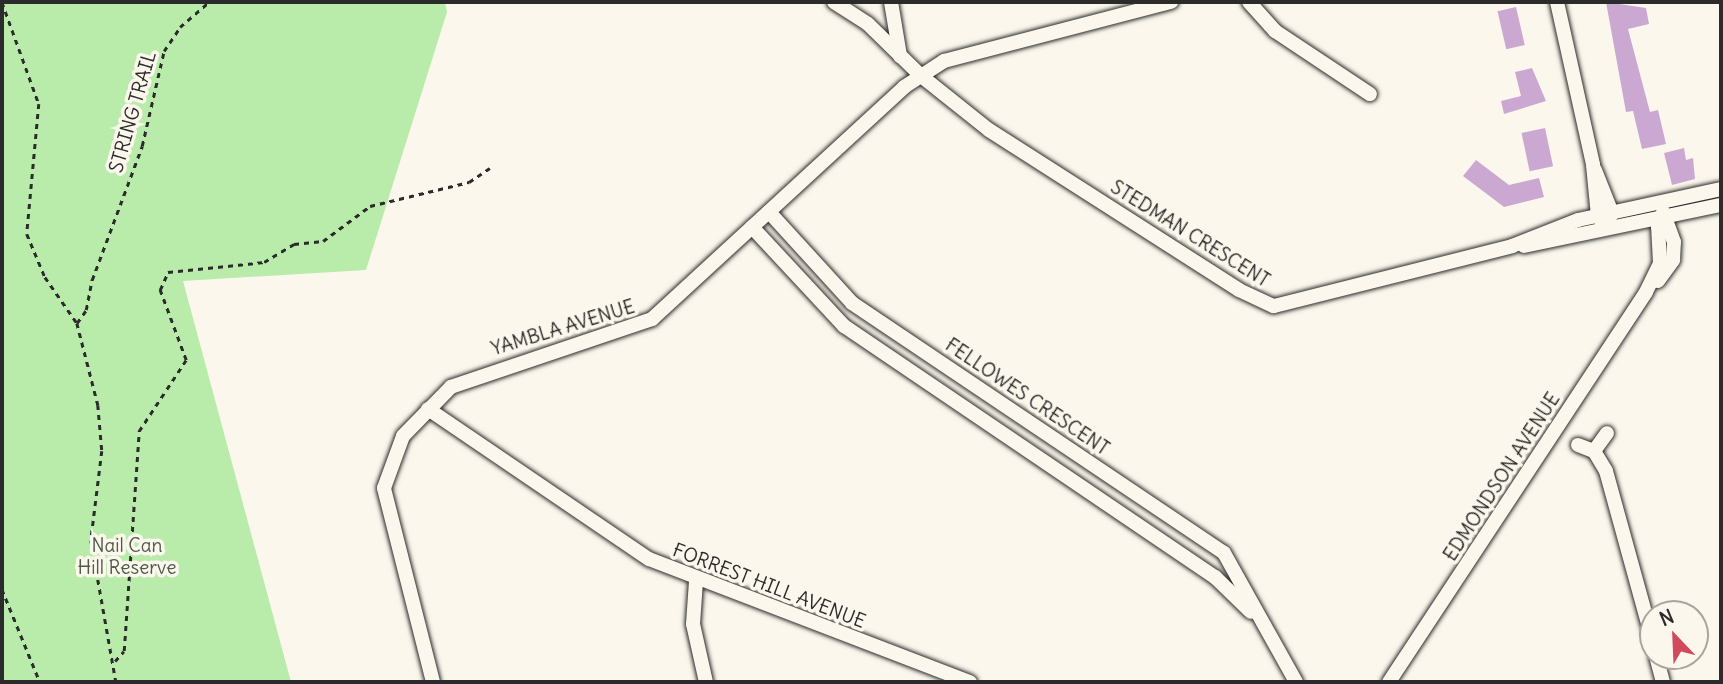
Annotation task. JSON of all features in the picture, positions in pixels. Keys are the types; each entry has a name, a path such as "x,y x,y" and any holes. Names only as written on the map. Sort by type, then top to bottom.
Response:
{"street":[{"name":"STEDMAN CRESCENT","path":"835,2 868,23 920,75 989,130 1249,296 1274,306 1512,246 1605,218 1721,205"},
{"path":"891,2 900,56"},
{"path":"1102,2 1106,18"},
{"name":"YAMBLA AVENUE","path":"433,682 384,488 403,436 428,409 470,377 642,325 920,75 977,48 1171,2"},
{"path":"1249,2 1275,31 1370,94"},
{"path":"1557,2 1605,218"},
{"name":"STEDMAN CRESCENT","path":"1663,211 1721,189"},
{"name":"EDMONDSON AVENUE","path":"1390,682 1646,292 1673,260 1670,225 1663,211"},
{"name":"FELLOWES CRESCENT","path":"769,212 852,303 1224,553 1240,575 1254,615 1296,682"},
{"name":"FELLOWES CRESCENT","path":"752,227 844,326 1214,577 1254,615"},
{"name":"FORREST HILL AVENUE","path":"428,409 649,559 696,581 970,682"},
{"path":"1594,451 1607,433"},
{"path":"1578,445 1594,451 1615,495 1642,600"},
{"path":"696,581 693,624 706,682"}],"path":[{"path":"2,2 39,104 27,234 45,277 77,323 103,430 91,540 115,661 116,682"},
{"name":"STRING TRAIL","path":"77,323 86,310 92,280 142,146 164,51 180,27 209,2"},
{"path":"115,661 124,651 139,431 186,360 160,290 168,272 264,262 294,244 323,241 370,206 469,182 490,168"},
{"path":"2,589 40,682"}],"green space":[{"name":"Nail Can Hill Reserve","path":"2,2 445,2 447,12 366,270 183,281 291,682 2,682"}],"building":[{"path":"1606,2 1646,8 1649,24 1628,29 1650,112 1658,110 1666,144 1642,149 1633,111 1626,112"},
{"path":"1516,7 1525,45 1506,49 1497,11"},
{"path":"1532,68 1546,101 1504,114 1501,101 1521,96 1515,72"},
{"path":"1545,128 1553,166 1530,171 1522,133"},
{"path":"1684,148 1686,160 1693,158 1695,179 1672,185 1664,153"},
{"path":"1476,160 1509,185 1539,178 1544,197 1504,207 1463,176"}]}
